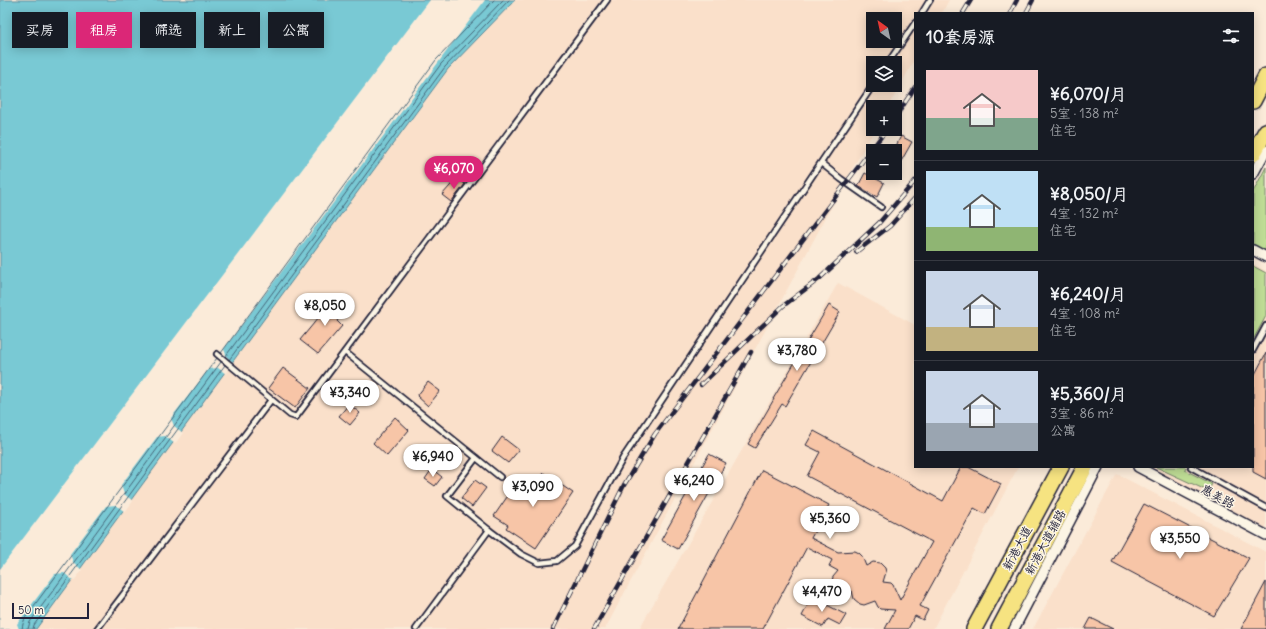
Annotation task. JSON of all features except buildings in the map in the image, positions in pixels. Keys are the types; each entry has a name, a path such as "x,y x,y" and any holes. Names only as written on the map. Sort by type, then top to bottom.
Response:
{"main road":[{"path":"1254,99 1266,76"},
{"path":"1254,152 1266,131"},
{"name":"新港大道","path":"974,629 1060,468"},
{"name":"新港大道","path":"998,629 1084,468"}],"street":[{"path":"1254,172 1266,150"},
{"path":"1254,251 1266,257"},
{"name":"新港大道辅路","path":"1014,629 1097,468"},
{"name":"惠美路","path":"1140,468 1266,536"}],"lane":[{"path":"217,354 271,400 290,415 296,417 607,0"},
{"path":"923,12 930,0"},
{"path":"893,56 914,24"},
{"path":"476,458 447,496 521,554 539,562 557,561 575,546 623,458 868,92"},
{"path":"821,163 846,183 881,207"},
{"path":"1254,348 1266,326"},
{"path":"345,352 500,477"},
{"path":"97,629 271,400"},
{"path":"1193,468 1266,508"},
{"path":"416,629 489,530"}],"shaded area":[{"path":"424,0 949,0 943,12 914,12 914,61 902,82 902,56 866,56 866,92 896,92 892,100 866,100 866,136 871,136 605,629 0,629 0,559"},
{"path":"1254,265 1266,271 1266,529 1149,468 1254,468"},
{"path":"838,283 914,324 914,468 1017,468 933,629 639,629"},
{"path":"1117,474 1266,552 1266,629 1033,629"}],"green space":[{"path":"1266,167 1266,251 1254,245 1254,190"},
{"path":"1254,267 1266,273 1266,316 1254,338"},
{"path":"1158,468 1186,468 1185,470 1212,484 1208,491"}],"water":[{"path":"0,0 515,0 448,69 36,629 0,629"}],"pier":[{"path":"430,0 485,0 224,349 227,357 234,363 226,374 218,368 209,369 171,418 174,426 183,433 175,444 165,436 157,437 121,485 124,494 133,501 125,512 116,505 106,506 70,554 73,562 82,570 74,581 64,573 55,574 17,624 19,629 0,629 0,569"}],"railway":[{"path":"964,12 971,0"},
{"path":"1011,12 1017,0"},
{"path":"1027,12 1033,0"},
{"path":"902,107 914,89"},
{"path":"553,629 624,485 655,434 882,136"},
{"path":"701,385 783,306 819,279 879,223 914,182"},
{"path":"856,252 890,226 914,199"},
{"path":"594,629 751,352"}]}
